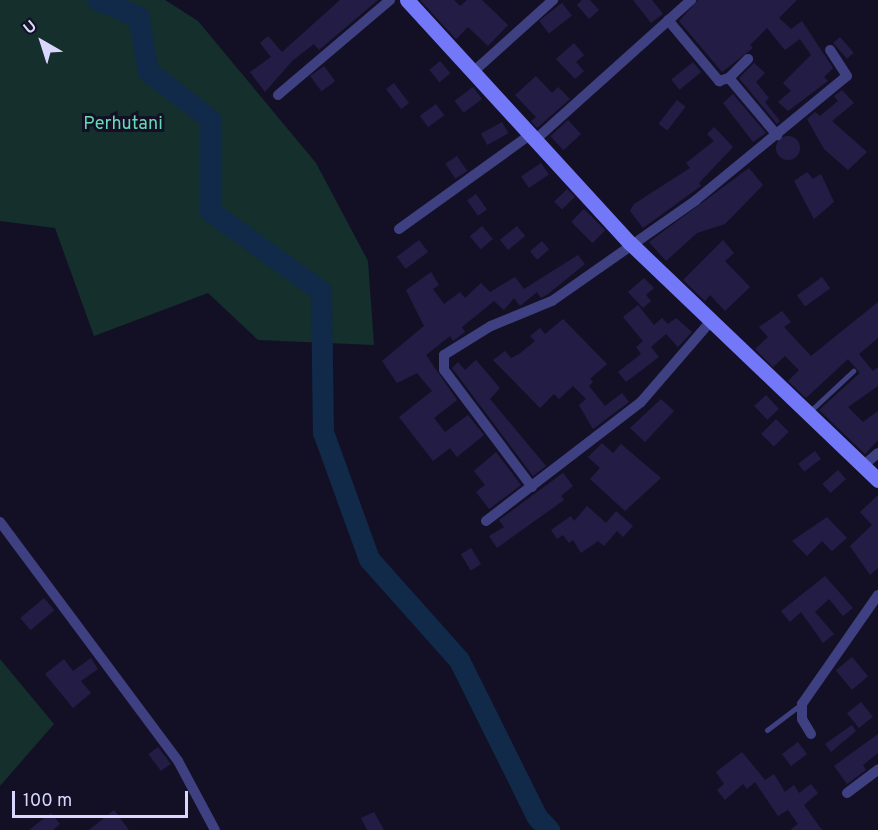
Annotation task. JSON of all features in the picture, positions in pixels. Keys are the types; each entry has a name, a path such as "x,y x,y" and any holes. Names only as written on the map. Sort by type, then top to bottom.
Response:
{"street":[{"path":"278,95 390,0"},
{"path":"407,0 630,243 878,480"},
{"path":"473,72 553,0"},
{"path":"399,229 532,137 691,0"},
{"path":"668,20 719,81 729,78 748,59"},
{"path":"532,487 444,370 442,360 491,326 552,301 630,243 681,211 777,135 847,76 830,50"},
{"path":"729,78 777,135"},
{"path":"486,521 641,402 711,321"},
{"path":"864,465 878,453"},
{"path":"0,522 178,761 215,830"},
{"path":"811,734 802,719 802,704 878,595"},
{"path":"847,793 878,770"}],"lane":[{"path":"807,414 853,371"},
{"path":"767,730 802,704"}],"green space":[{"name":"Perhutani","path":"0,0 165,0 198,21 316,163 368,261 374,345 258,340 208,293 94,336 55,228 0,221"},
{"path":"0,659 54,724 0,786"}],"building":[{"path":"340,0 378,0 319,50 314,44 292,61 265,92 250,72 271,57 260,43 268,36 282,52"},
{"path":"420,0 454,0 460,6 467,0 482,0 508,25 488,46 468,27 456,39"},
{"path":"582,0 590,0 599,10 589,19 577,5"},
{"path":"633,0 652,0 663,14 651,23"},
{"path":"698,0 797,0 779,18 791,29 802,21 833,68 824,77 828,81 788,111 778,102 791,91 783,83 811,55 800,39 785,50 767,28 750,45 753,48 722,72 679,21"},
{"path":"562,3 572,16 549,33 539,21"},
{"path":"840,37 854,53 847,59 833,43"},
{"path":"574,43 584,55 576,62 584,71 575,79 556,59"},
{"path":"440,61 450,73 440,82 429,70"},
{"path":"693,62 701,72 679,90 671,80"},
{"path":"754,63 765,73 756,82 769,98 765,102 780,121 777,124 739,78"},
{"path":"324,66 335,81 321,91 310,76"},
{"path":"536,76 552,93 558,87 570,99 537,128 531,121 536,117 515,95"},
{"path":"394,83 409,103 401,109 386,89"},
{"path":"473,87 482,99 464,113 455,101"},
{"path":"842,90 854,103 832,121 867,152 848,170 824,149 807,119 815,112 820,116 838,101 834,96"},
{"path":"733,94 766,133 753,142 723,103"},
{"path":"677,100 686,107 667,130 659,124"},
{"path":"436,104 444,115 428,127 420,116"},
{"path":"568,120 581,134 563,150 550,136"},
{"path":"502,122 508,133 487,145 481,134"},
{"path":"714,127 733,147 699,183 701,186 643,228 630,211 634,204 690,168 686,163 714,141 707,134"},
{"path":"788,136 797,139 800,148 797,157 788,160 779,157 776,148 779,139"},
{"path":"457,156 467,171 455,179 445,164"},
{"path":"541,163 549,175 529,188 521,176"},
{"path":"749,168 763,185 725,224 697,233 666,261 649,242"},
{"path":"807,172 813,179 821,174 834,202 814,219 794,181"},
{"path":"567,189 575,197 562,210 554,202"},
{"path":"476,194 487,210 478,216 467,200"},
{"path":"584,209 605,230 592,243 571,222"},
{"path":"482,226 493,239 481,249 470,236"},
{"path":"517,226 525,236 508,250 500,240"},
{"path":"419,240 428,252 406,269 397,257"},
{"path":"723,240 734,253 725,261 750,287 725,311 710,295 705,301 683,280"},
{"path":"542,241 549,249 537,260 530,251"},
{"path":"578,255 585,264 548,294 541,298 537,292 520,306 514,298 504,310 494,301 462,327 465,332 453,341 450,336 426,355 457,400 434,418 445,432 468,415 484,435 457,457 450,448 433,461 399,417 432,391 417,373 397,383 382,361 424,326 406,290 431,272 439,285 433,289 444,304 460,292 465,298 481,283 490,292 515,277 524,289"},
{"path":"822,277 830,288 805,307 797,295"},
{"path":"644,278 654,288 646,295 651,301 643,308 628,292"},
{"path":"878,302 878,338 859,354 873,371 878,367 878,386 848,407 863,422 878,411 878,440 865,454 819,410 860,373 848,359 806,398 788,381 799,370 785,356 773,367 755,349 768,337 759,327 782,311 791,322 784,327 811,356"},
{"path":"638,305 654,325 662,318 668,324 676,318 692,332 678,347 666,334 651,347 659,357 626,382 618,372 641,354 636,347 643,341 623,317"},
{"path":"563,319 607,364 590,379 593,382 589,386 605,406 622,393 629,402 593,429 579,405 586,399 573,386 559,399 554,394 540,408 493,360 505,351 511,358 519,354 535,341 530,336 540,328 545,334"},
{"path":"476,360 500,388 490,399 546,466 533,476 452,368 458,362 465,370"},
{"path":"766,395 779,409 767,420 754,406"},
{"path":"661,399 674,411 645,442 630,428"},
{"path":"776,419 789,432 774,447 761,434"},
{"path":"602,443 613,453 621,444 661,478 625,511 590,479 600,468 588,457"},
{"path":"815,451 821,459 804,472 798,464"},
{"path":"496,452 521,485 489,509 476,492 485,485 474,471"},
{"path":"838,470 846,479 830,493 822,484"},
{"path":"563,473 573,486 561,496 564,500 497,548 489,536 504,527 499,520"},
{"path":"878,495 878,568 870,575 850,546 872,525 860,512"},
{"path":"587,506 606,523 616,511 633,526 623,537 617,531 604,546 598,541 581,553 573,540 569,543 563,535 557,539 551,530 571,516 574,521"},
{"path":"827,517 847,538 832,551 822,541 807,556 792,541"},
{"path":"471,548 481,564 471,570 461,554"},
{"path":"825,576 853,608 843,616 829,599 815,612 834,634 823,643 801,612 790,622 781,611"},
{"path":"44,598 54,610 31,630 20,618"},
{"path":"852,657 868,676 852,690 836,670"},
{"path":"91,658 98,669 81,681 91,693 73,708 45,674 64,659 73,671"},
{"path":"861,702 873,717 859,728 847,713"},
{"path":"852,725 856,731 831,752 825,744"},
{"path":"878,734 878,753 863,765 866,770 847,784 834,766"},
{"path":"798,742 807,754 791,766 782,754"},
{"path":"158,747 171,764 161,771 148,754"},
{"path":"742,752 765,780 774,774 785,792 794,785 799,793 811,784 818,793 804,805 822,830 790,830 798,824 788,810 778,816 755,782 747,789 743,784 725,800 717,790 724,784 716,772"},
{"path":"114,810 129,830 89,830"},
{"path":"374,812 384,830 367,830 361,818"},
{"path":"51,813 60,824 53,830 29,830"}],"waterway":[{"path":"97,0 138,16 148,71 210,119 210,211 321,291 323,432 369,559 459,660 537,817 549,830"}]}
